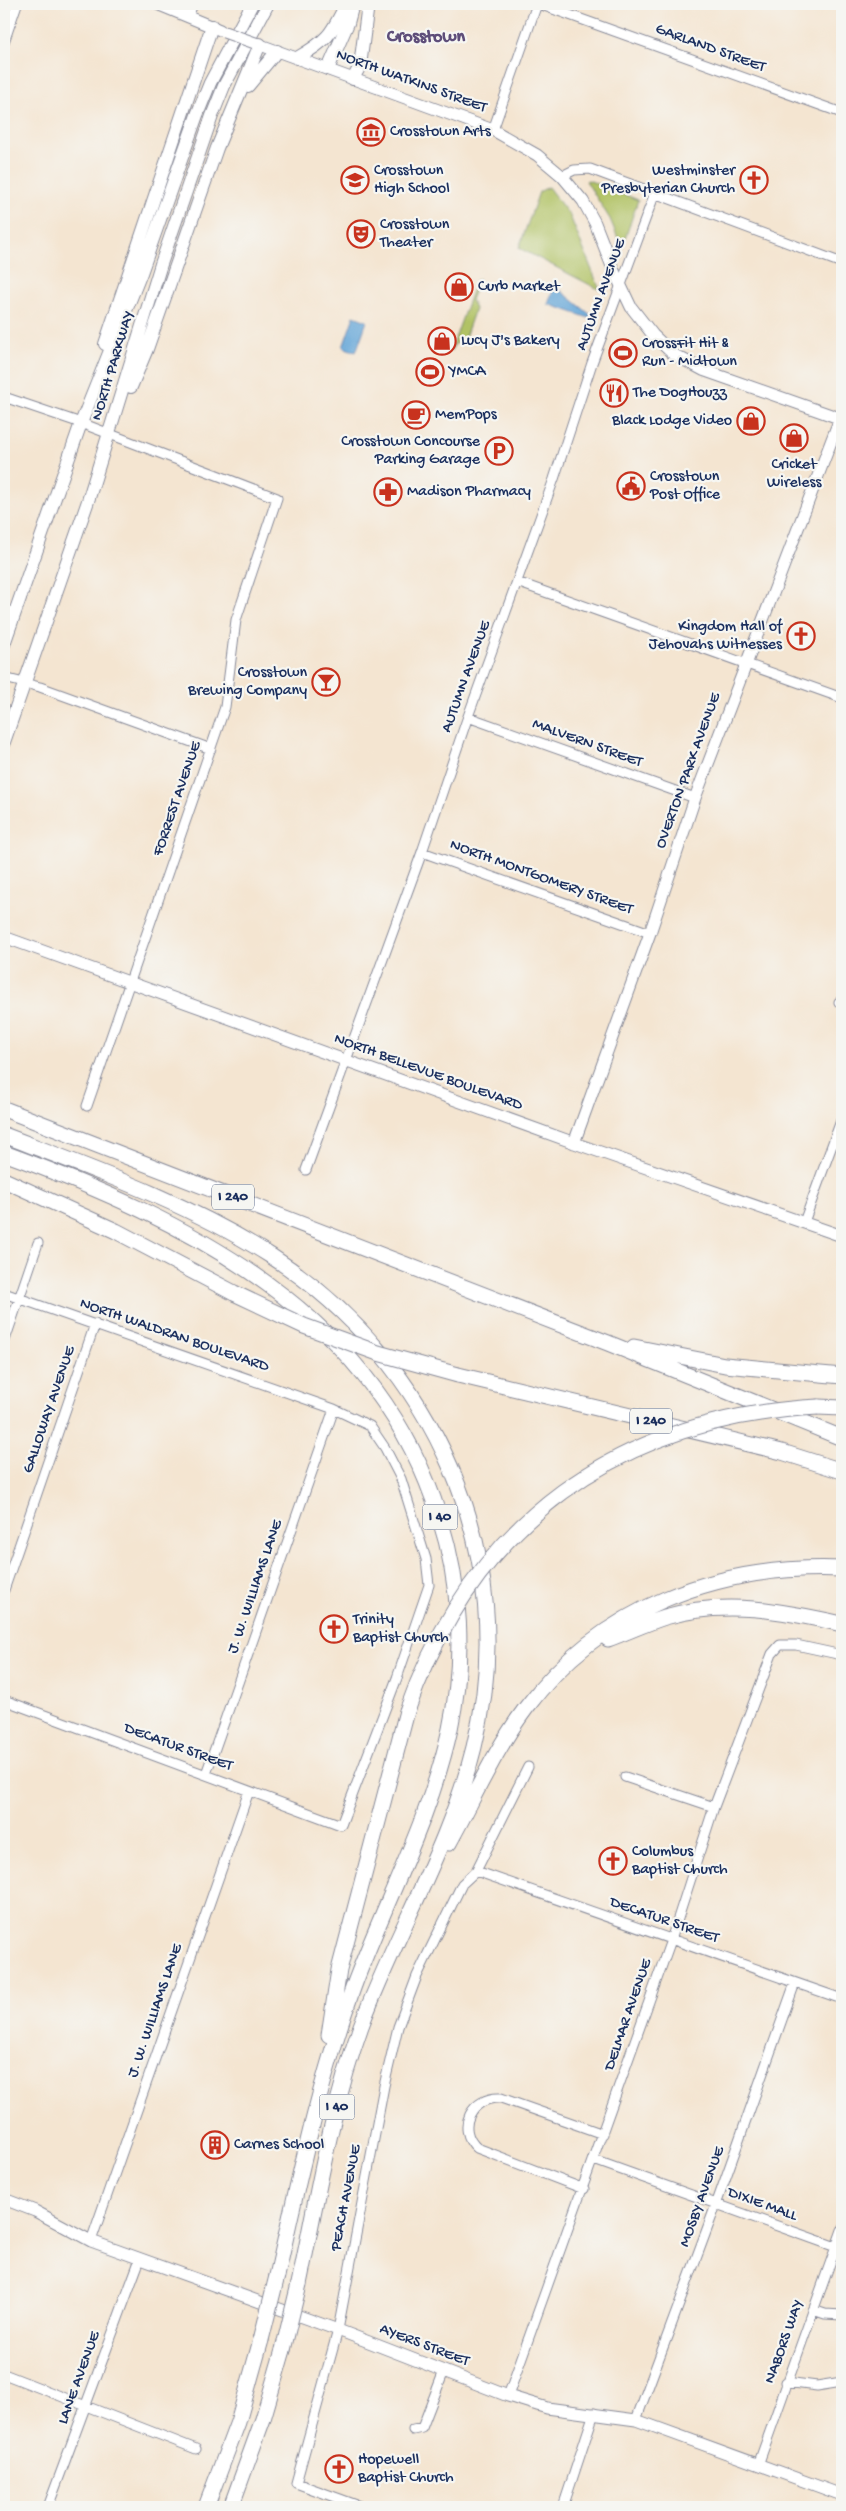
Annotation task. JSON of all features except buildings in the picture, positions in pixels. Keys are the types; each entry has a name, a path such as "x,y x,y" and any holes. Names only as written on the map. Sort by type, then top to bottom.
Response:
{"highway":[{"name":"I 240","path":"4,1109 608,1343 842,1438"},
{"name":"I 40","path":"4,1135 148,1192 228,1230 300,1276 333,1304 376,1347 402,1379 438,1437 462,1493 478,1554 486,1619 486,1671 479,1723 466,1776 447,1827 372,1997 349,2062 283,2350 263,2419 231,2507"},
{"name":"I 40","path":"4,1153 95,1188 181,1229 243,1266 293,1302 345,1352 382,1398 407,1438 436,1504 446,1537 454,1576 459,1622 459,1656 451,1725 432,1794 415,1841 354,1984 322,2082 261,2340 238,2422 206,2507"},
{"name":"I 240","path":"4,1180 116,1232 234,1293 304,1326 378,1353 458,1375 782,1452 842,1471"},
{"path":"608,1343 725,1365 842,1376"},
{"path":"322,2082 340,1970 407,1711 434,1645 473,1582 519,1530 573,1485 632,1450 702,1424 759,1412 842,1407"},
{"path":"398,1935 520,1717 543,1686 582,1650 611,1629 677,1593 708,1583 766,1570 842,1569"},
{"path":"582,1650 665,1617 716,1608 736,1607 773,1610 842,1624"}],"main road":[{"name":"NORTH PARKWAY","path":"4,644 81,423 141,273 197,115 210,83 252,4"},
{"name":"NORTH PARKWAY","path":"4,742 110,435 161,264 212,116 224,86 268,4"},
{"path":"297,58 322,44 334,27 346,4"},
{"path":"328,69 348,23 353,4"},
{"path":"353,79 360,66 368,4"},
{"path":"81,423 122,287 212,26"},
{"path":"110,435 143,358 217,148 240,96 258,44"},
{"path":"240,96 277,51"}],"street":[{"path":"4,42 17,4"},
{"name":"NORTH WATKINS STREET","path":"157,4 224,32 493,130 537,155 562,176 590,212 621,287 643,323 673,354 702,370 842,417"},
{"path":"188,17 193,4"},
{"path":"493,130 538,4"},
{"name":"GARLAND STREET","path":"538,4 842,113"},
{"path":"562,176 574,170 590,169 842,263"},
{"name":"AUTUMN AVENUE","path":"306,1170 422,852 468,717 518,582 592,363 655,193"},
{"path":"4,397 81,423 110,435"},
{"name":"OVERTON PARK AVENUE","path":"574,1143 650,933 695,798 745,662 842,417"},
{"name":"FORREST AVENUE","path":"87,1106 225,707 236,620 277,498 110,435"},
{"path":"518,582 842,698"},
{"path":"4,678 24,683 211,749"},
{"name":"MALVERN STREET","path":"468,717 695,798"},
{"name":"NORTH MONTGOMERY STREET","path":"422,852 650,933"},
{"name":"NORTH BELLEVUE BOULEVARD","path":"4,937 574,1143 842,1236"},
{"path":"804,1222 842,1118"},
{"path":"4,1343 38,1243"},
{"name":"NORTH WALDRAN BOULEVARD","path":"4,1293 334,1409"},
{"name":"GALLOWAY AVENUE","path":"4,1590 95,1324"},
{"name":"J. W. WILLIAMS LANE","path":"206,1774 334,1409"},
{"name":"DECATUR STREET","path":"4,1700 342,1824 397,1678 429,1585 426,1559 401,1479 385,1448 370,1426 334,1409"},
{"name":"DELMAR AVENUE","path":"508,2396 672,1940 714,1807 772,1654 780,1645 796,1645 842,1655"},
{"name":"PEACH AVENUE","path":"362,2507 296,2483 338,2330 398,2027 417,1976 462,1884 476,1870 528,1767"},
{"path":"625,1777 714,1807"},
{"name":"J. W. WILLIAMS LANE","path":"91,2241 249,1791"},
{"name":"DECATUR STREET","path":"476,1870 842,1999"},
{"name":"MOSBY AVENUE","path":"636,2420 716,2205 795,1983"},
{"path":"584,2188 477,2148 468,2136 469,2114 477,2104 486,2099 500,2098 603,2134"},
{"name":"DIXIE MALL","path":"594,2160 836,2247"},
{"name":"AYERS STREET","path":"4,2199 35,2211 91,2241 338,2330 508,2396 547,2408 636,2420 842,2495"},
{"name":"NABORS WAY","path":"758,2465 786,2382 842,2230"},
{"name":"LANE AVENUE","path":"48,2507 140,2259"},
{"path":"813,2310 825,2314 842,2315"},
{"path":"413,2430 422,2428 444,2371"},
{"path":"4,2374 196,2448"},
{"path":"786,2382 816,2386 842,2382"},
{"path":"563,2507 594,2413"}],"green space":[{"path":"588,180 638,200 622,248 610,219 586,181"},
{"path":"548,187 570,216 600,290 519,248 539,192"},
{"path":"476,280 479,280 471,300 475,309 464,340 455,344 450,352"}],"water":[{"path":"555,286 591,315 589,318 548,304"},
{"path":"354,316 367,321 356,352 343,347"}],"place":[{"name":"Crosstown Arts","path":"371,132"},
{"name":"Crosstown High School","path":"355,180"},
{"name":"Westminster Presbyterian Church","path":"754,180"},
{"name":"Crosstown Theater","path":"361,234"},
{"name":"Curb Market","path":"459,287"},
{"name":"Lucy J's Bakery","path":"442,341"},
{"name":"CrossFit Hit & Run - Midtown","path":"623,353"},
{"name":"YMCA","path":"430,372"},
{"name":"The DogHouzz","path":"614,393"},
{"name":"MemPops","path":"416,415"},
{"name":"Black Lodge Video","path":"751,421"},
{"name":"Cricket Wireless","path":"794,438"},
{"name":"Crosstown Concourse Parking Garage","path":"499,451"},
{"name":"Crosstown Post Office","path":"631,486"},
{"name":"Madison Pharmacy","path":"388,492"},
{"name":"Kingdom Hall of Jehovahs Witnesses","path":"801,636"},
{"name":"Crosstown Brewing Company","path":"326,682"},
{"name":"Trinity Baptist Church","path":"334,1629"},
{"name":"Columbus Baptist Church","path":"613,1861"},
{"name":"Carnes School","path":"215,2145"},
{"name":"Hopewell Baptist Church","path":"339,2469"}],"district":[{"name":"Crosstown","path":"426,37"}]}
